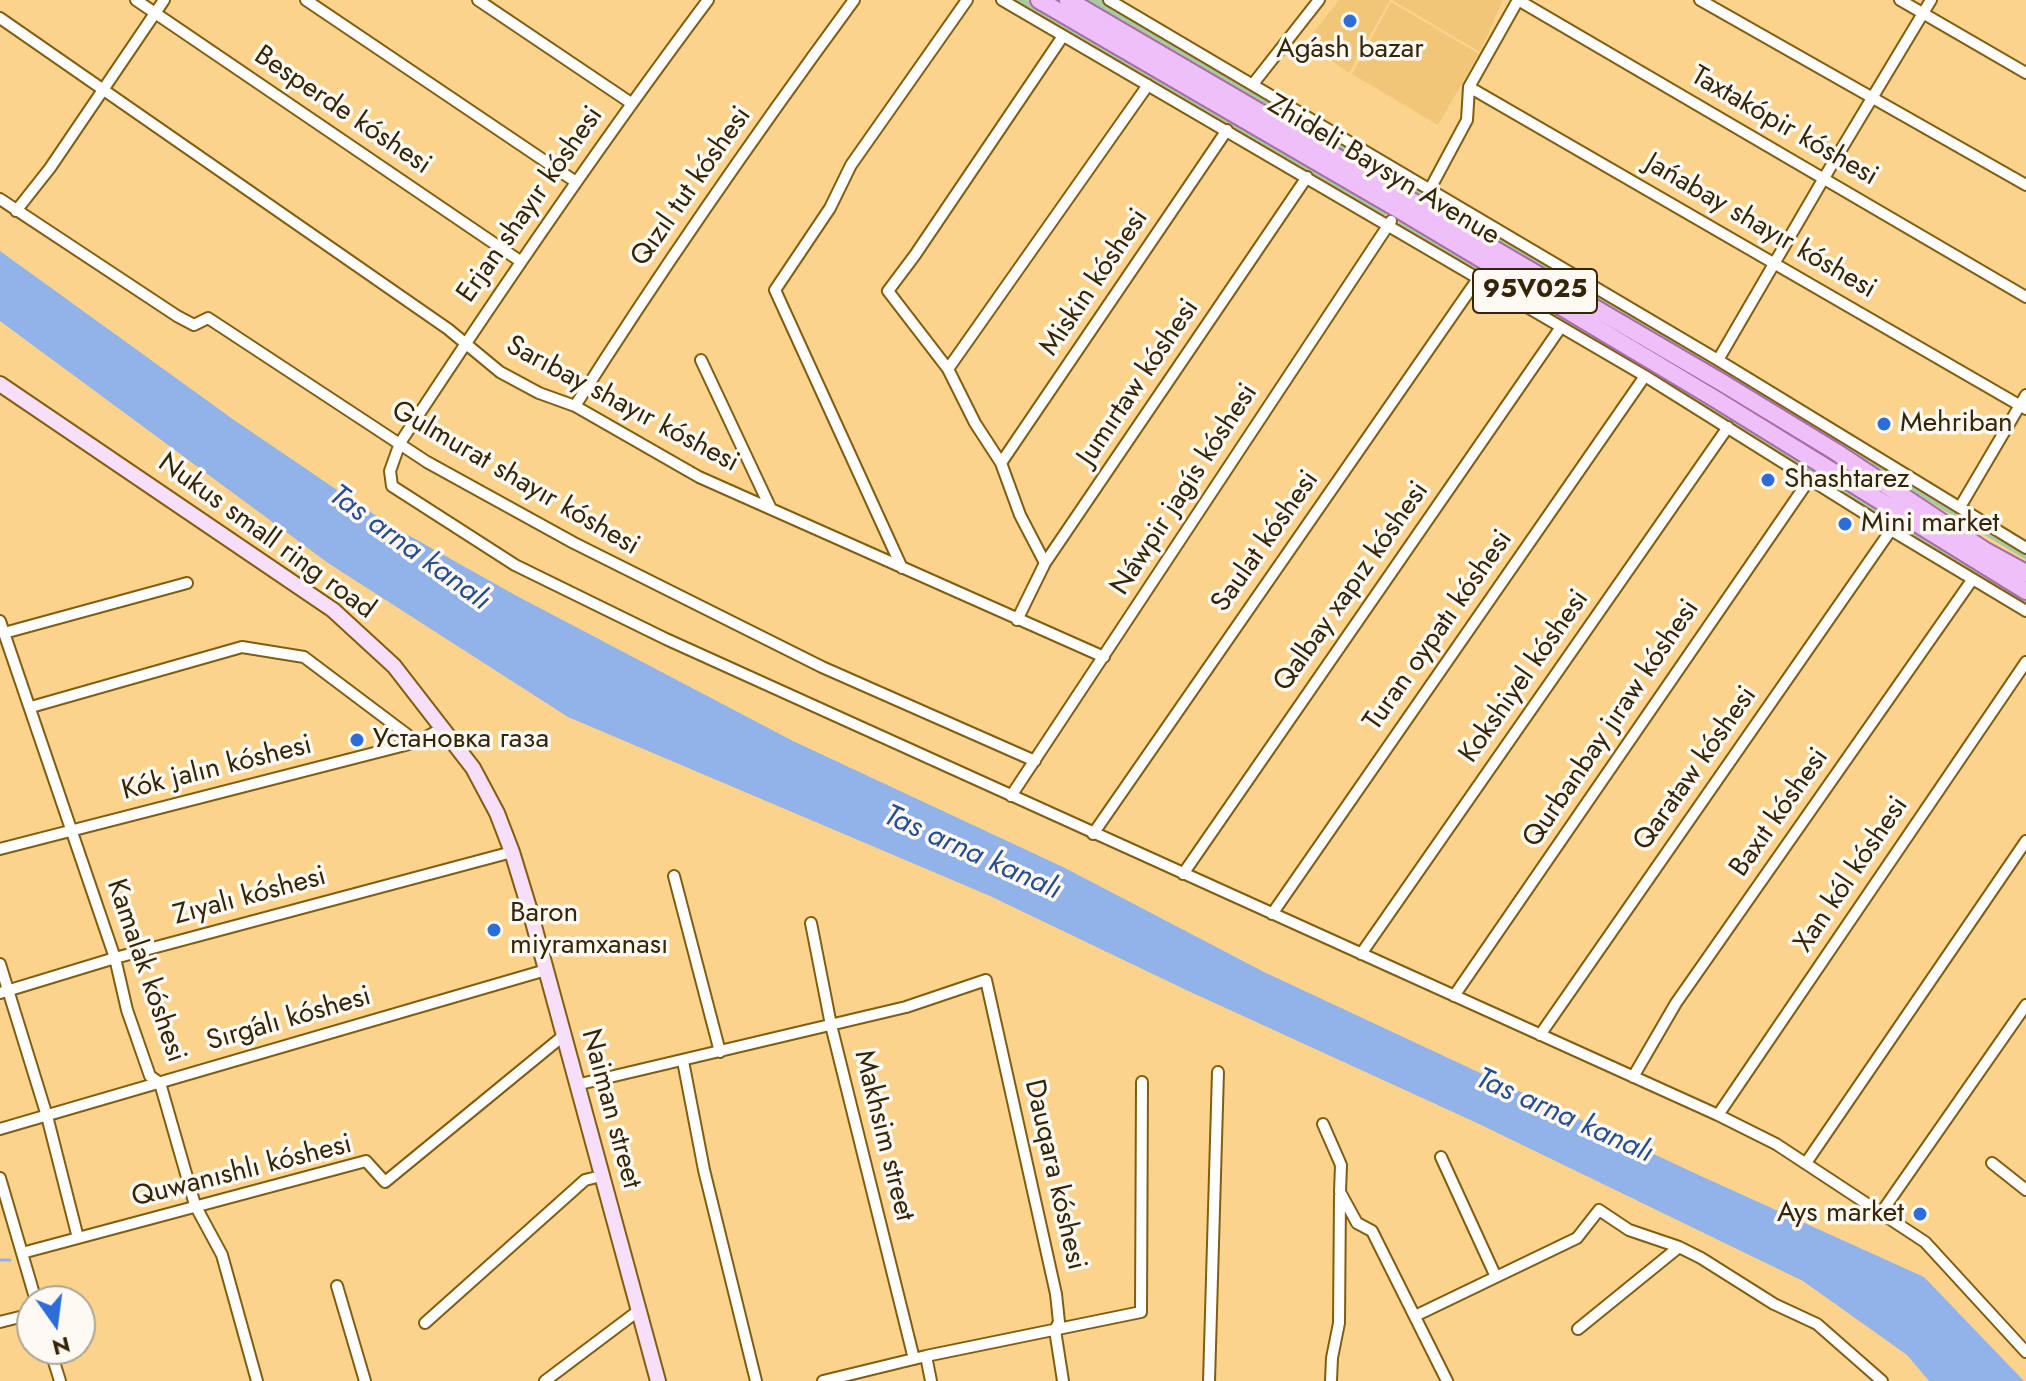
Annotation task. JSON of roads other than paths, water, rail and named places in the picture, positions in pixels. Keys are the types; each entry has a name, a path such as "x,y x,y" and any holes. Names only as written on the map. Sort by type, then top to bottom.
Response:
{"main road":[{"name":"Zhideli Baysyn Avenue","path":"1039,0 1398,209 1831,468 2026,591"},
{"name":"Zhideli Baysyn Avenue","path":"1068,0 1709,375 1836,452 1984,550 2026,573"},
{"name":"Nukus small ring road","path":"0,384 333,610 394,666 473,768 497,813 512,852"},
{"name":"Naiman street","path":"512,852 658,1381"}],"street":[{"name":"Besperde kóshesi","path":"136,0 520,261"},
{"path":"16,211 50,168 164,0"},
{"path":"306,0 576,182"},
{"path":"478,0 631,103"},
{"name":"Erjan shayır kóshesi","path":"400,443 520,261 708,0"},
{"name":"Qızıl tut kóshesi","path":"575,406 636,309 854,0"},
{"path":"902,568 775,290 830,208 851,165 967,0"},
{"path":"1002,0 1645,376 1809,480 2026,611"},
{"path":"1109,0 1718,360 2026,548"},
{"path":"1253,84 1319,0"},
{"path":"1430,189 1467,120 1469,87 1518,0"},
{"name":"Taxtakópir kóshesi","path":"1518,0 2026,297"},
{"path":"1700,0 2026,185"},
{"path":"1900,0 2026,73"},
{"path":"1718,360 1931,0"},
{"name":"Sarıbay shayır kóshesi","path":"0,18 465,343 500,372 539,393 575,406 699,477 1104,657"},
{"path":"1045,563 1020,515 1001,463 975,423 948,369 888,291 1063,36"},
{"path":"948,369 1148,85"},
{"name":"Jańabay shayır kóshesi","path":"1469,87 1775,264 2024,403"},
{"name":"Miskin kóshesi","path":"1001,463 1227,130"},
{"name":"Jumırtaw kóshesi","path":"1017,620 1045,563 1307,177"},
{"name":"Gulmurat shayır kóshesi","path":"0,199 177,316 194,325 208,318 427,462 645,580 822,667 1035,761"},
{"name":"Náwpir jaǵıs kóshesi","path":"1011,796 1398,209"},
{"name":"Saulat kóshesi","path":"1093,834 1479,277"},
{"name":"Qalbay xapız kóshesi","path":"1183,874 1561,327"},
{"path":"701,360 771,509"},
{"name":"Turan oypatı kóshesi","path":"1272,914 1645,376"},
{"path":"1960,507 2024,403"},
{"name":"Kokshiyel kóshesi","path":"1361,954 1728,427"},
{"path":"400,443 390,471 392,486 515,565 680,646 1718,1115 1776,1144 1925,1242 2024,1345"},
{"name":"Qurbanbay jıraw kóshesi","path":"1454,996 1809,480"},
{"name":"Qarataw kóshesi","path":"1540,1035 1891,530"},
{"name":"Baxıt kóshesi","path":"1633,1077 1676,1003 1972,580"},
{"path":"4,633 187,583"},
{"name":"Kamalak kóshesi","path":"0,621 115,958 127,1010 150,1076 160,1083 195,1205 222,1255 257,1381"},
{"path":"31,707 242,647 304,657 417,742"},
{"name":"Xan kól kóshesi","path":"1718,1115 2026,662"},
{"name":"Kók jalın kóshesi","path":"0,849 417,742 443,728"},
{"path":"1806,1163 2026,841"},
{"name":"Zıyalı kóshesi","path":"3,992 115,958 512,852"},
{"path":"674,876 720,1052"},
{"name":"Makhsim street","path":"811,923 831,1025 914,1359"},
{"path":"0,964 3,992 47,1116 78,1238"},
{"name":"Sırǵalı kóshesi","path":"0,1129 546,970"},
{"name":"Dauqara kóshesi","path":"831,1025 906,1007 986,980 1056,1294 1059,1322 1055,1330 1063,1381"},
{"path":"1881,1213 2026,1005"},
{"path":"576,1085 831,1025"},
{"name":"Quwanıshlı kóshesi","path":"22,1253 366,1161 385,1182 563,1036"},
{"path":"683,1061 704,1170 756,1381"},
{"path":"1209,1381 1218,1072"},
{"path":"823,1381 926,1356 1141,1312 1142,1082"},
{"path":"1323,1124 1341,1165 1339,1323 1331,1381"},
{"path":"1441,1157 1496,1277"},
{"path":"1992,1163 2026,1190"},
{"path":"425,1323 585,1180 601,1176"},
{"path":"0,1178 31,1285"},
{"path":"1340,1192 1357,1223 1372,1231 1447,1381"},
{"path":"1415,1316 1577,1238 1599,1210 1629,1230 1701,1258 1774,1304 1817,1324 1882,1381"},
{"path":"1578,1329 1679,1247"},
{"path":"337,1286 365,1381"},
{"path":"545,1381 638,1311"},
{"path":"926,1356 931,1381"}],"water":[{"name":"Tas arna kanalı","path":"0,251 234,420 346,496 392,526 515,595 793,741 1065,868 1264,972 1924,1277 2024,1381 1929,1381 1907,1355 1803,1281 1477,1123 990,896 568,717 328,563 0,321"}],"waterway":[{"path":"0,1260 10,1260"}],"place":[{"name":"Aǵash bazar","path":"1350,21"},
{"name":"Mehriban","path":"1884,424"},
{"name":"Shashtarez","path":"1768,480"},
{"name":"Mini market","path":"1845,524"},
{"name":"Установка газа","path":"357,740"},
{"name":"Baron miyramxanası","path":"494,930"},
{"name":"Ays market","path":"1920,1214"}]}
